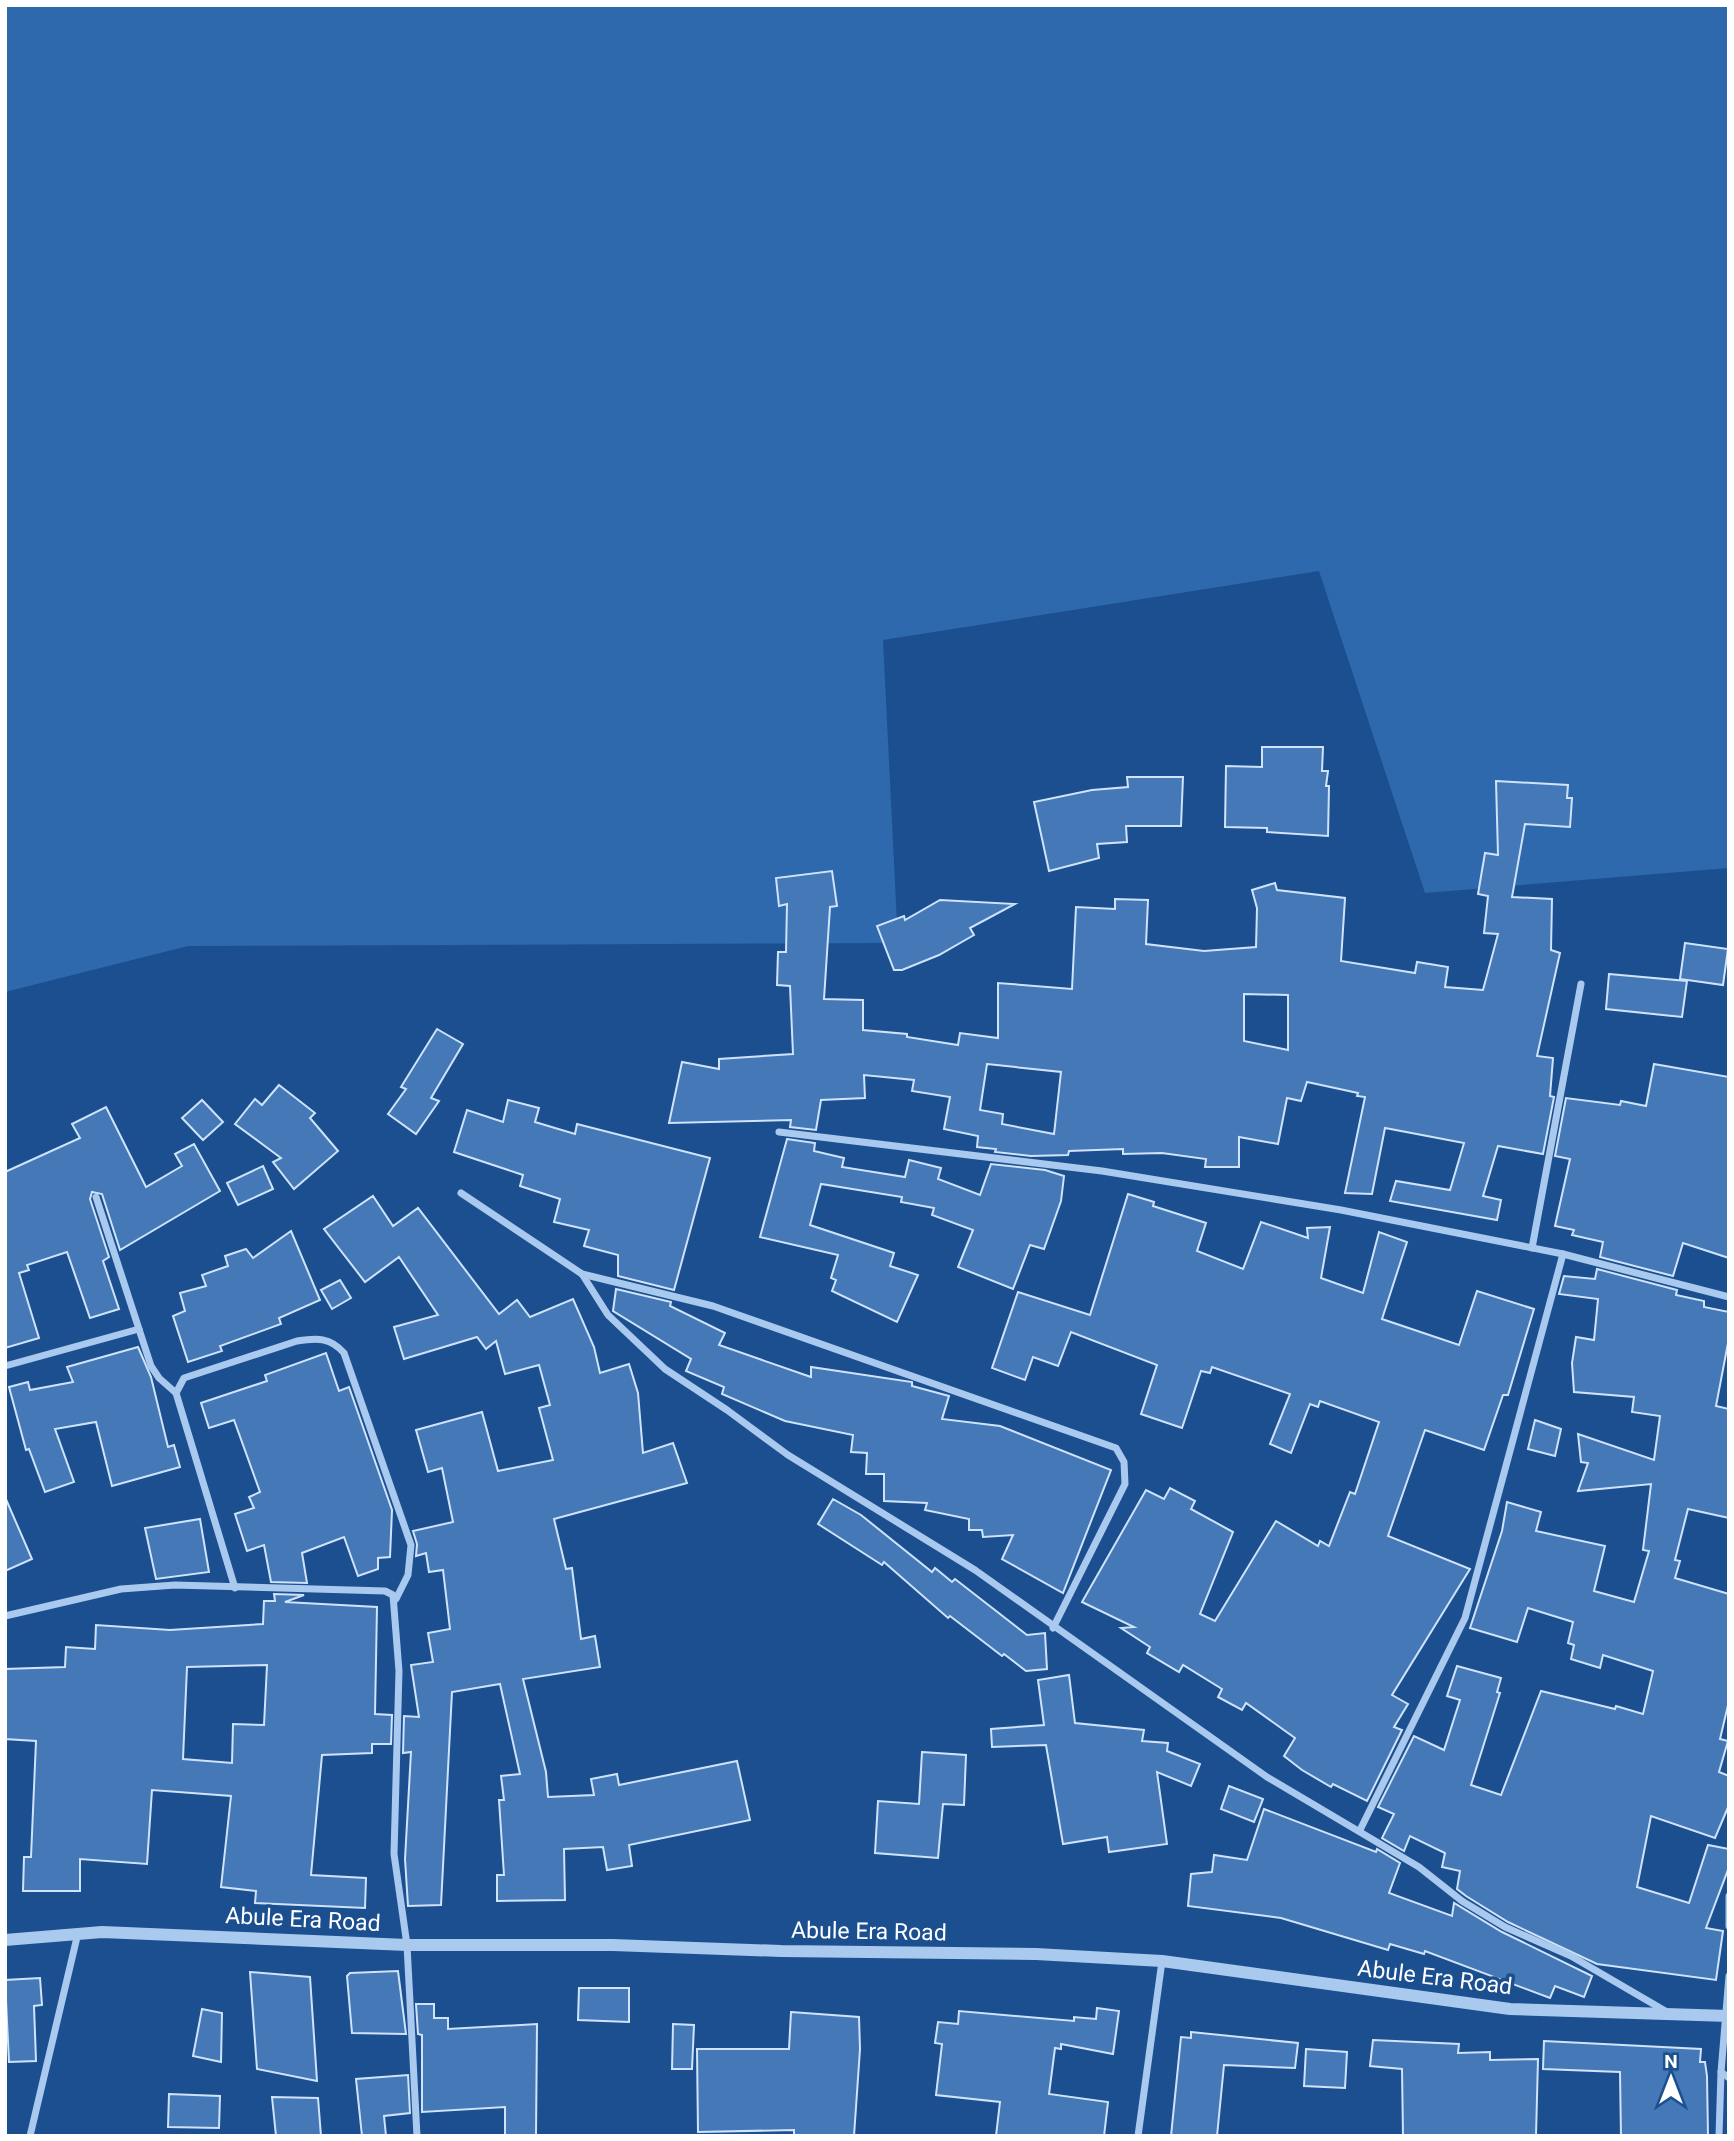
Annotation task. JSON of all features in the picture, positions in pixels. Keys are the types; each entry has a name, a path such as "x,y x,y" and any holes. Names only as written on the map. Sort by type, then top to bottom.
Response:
{"street":[{"path":"1532,1248 1581,984"},
{"path":"779,1132 1102,1171 1341,1210 1563,1254 1729,1297"},
{"path":"461,1193 582,1274 713,1306 1116,1448 1124,1462 1125,1484 1054,1628"},
{"path":"96,1197 151,1366 159,1378 176,1392"},
{"path":"1360,1830 1465,1618 1563,1254"},
{"path":"582,1274 608,1315 665,1370 727,1409 788,1455 975,1570 1267,1777 1419,1867 1482,1914 1571,1956 1670,2014"},
{"path":"5,1366 139,1329"},
{"path":"235,1588 178,1409 176,1392 184,1378 297,1341 316,1338 334,1342 344,1353 411,1545 408,1575 396,1599 399,1671 394,1854 407,1945 417,2136"},
{"path":"5,1616 121,1589 175,1585 385,1591 396,1599"},
{"path":"1729,1896 1729,1926"},
{"path":"30,2136 78,1933"},
{"name":"Abule Era Road","path":"5,1940 78,1933 228,1935 407,1945 613,1945 781,1951 1036,1954 1162,1961 1510,2009 1726,2016"},
{"path":"1138,2136 1162,1961"},
{"path":"1719,2136 1729,1976"},
{"path":"1721,2072 1729,2078"}],"shaded area":[{"path":"5,5 1729,5 1729,868 1425,893 1319,571 883,640 898,943 188,946 5,992"}],"building":[{"path":"1262,747 1323,747 1322,771 1328,771 1326,786 1329,786 1328,836 1267,832 1267,828 1225,827 1226,766 1262,767"},
{"path":"1127,777 1183,777 1181,826 1126,826 1127,842 1097,844 1099,858 1049,871 1034,802 1092,790 1128,787"},
{"path":"1496,781 1568,785 1567,798 1572,798 1570,827 1525,824 1512,897 1552,899 1551,950 1560,953 1537,1056 1553,1058 1550,1096 1554,1097 1543,1154 1498,1146 1483,1196 1501,1200 1497,1220 1390,1201 1396,1181 1450,1190 1464,1143 1385,1128 1372,1194 1345,1193 1365,1097 1357,1096 1358,1093 1307,1082 1301,1101 1287,1098 1278,1144 1239,1137 1239,1167 1205,1167 1206,1159 1162,1153 1123,1154 1123,1149 1069,1151 1068,1155 1031,1156 995,1152 996,1149 977,1147 978,1136 944,1129 950,1097 912,1091 914,1080 864,1075 865,1098 821,1100 816,1130 790,1127 791,1120 669,1123 682,1062 719,1069 719,1059 793,1054 790,986 777,985 778,952 786,952 787,904 779,906 776,878 832,871 837,906 830,907 824,999 863,1000 863,1030 907,1034 907,1037 958,1045 960,1033 998,1038 998,983 1072,989 1076,907 1115,909 1115,899 1148,900 1146,944 1204,951 1256,947 1257,908 1252,890 1275,883 1277,890 1345,898 1341,961 1415,973 1417,962 1448,967 1445,987 1483,990 1498,934 1484,933 1488,896 1478,894 1485,853 1498,855","holes":["1244,994 1288,995 1288,1050 1244,1041","987,1064 1061,1072 1054,1134 1002,1124 1003,1114 980,1110"]},
{"path":"940,900 1015,904 970,928 974,935 939,955 902,970 894,970 877,926 904,916 905,920"},
{"path":"1685,943 1728,949 1723,985 1680,979"},
{"path":"1609,974 1687,981 1682,1017 1606,1009"},
{"path":"437,1029 463,1044 431,1098 439,1101 416,1134 388,1114 406,1089 401,1087"},
{"path":"1654,1064 1729,1077 1729,1258 1683,1243 1673,1276 1600,1257 1603,1242 1572,1235 1574,1230 1555,1226 1570,1159 1555,1156 1566,1098 1620,1105 1621,1101 1646,1106"},
{"path":"279,1085 315,1113 310,1118 338,1151 294,1189 273,1162 281,1158 235,1124 255,1099 262,1105"},
{"path":"202,1100 223,1122 203,1140 182,1118"},
{"path":"508,1100 539,1108 535,1122 575,1134 577,1124 710,1158 674,1290 618,1276 618,1255 584,1246 589,1230 554,1222 560,1199 520,1186 523,1175 454,1152 467,1110 503,1122"},
{"path":"106,1107 146,1187 182,1166 175,1154 194,1144 220,1191 120,1250 102,1194 92,1192 90,1199 109,1257 103,1261 119,1309 90,1318 67,1252 27,1265 29,1270 19,1273 39,1338 5,1348 5,1172 80,1138 72,1124"},
{"path":"787,1139 815,1143 814,1151 844,1158 842,1167 905,1177 909,1160 941,1168 938,1179 980,1195 991,1164 1045,1170 1064,1176 1061,1201 1044,1249 1030,1245 1013,1289 958,1267 973,1230 932,1215 934,1208 901,1202 902,1197 821,1184 810,1225 894,1253 890,1266 918,1275 897,1322 832,1291 836,1280 831,1278 838,1255 760,1237"},
{"path":"263,1166 273,1189 238,1205 227,1183"},
{"path":"1128,1194 1154,1202 1153,1206 1206,1223 1197,1251 1243,1269 1261,1222 1308,1238 1307,1228 1330,1227 1321,1278 1363,1293 1379,1232 1407,1242 1382,1319 1459,1345 1477,1291 1534,1309 1508,1395 1503,1395 1484,1450 1425,1430 1388,1536 1470,1569 1392,1695 1408,1704 1394,1727 1402,1730 1367,1801 1333,1784 1331,1787 1302,1770 1284,1756 1295,1738 1246,1703 1242,1710 1218,1697 1222,1689 1183,1665 1179,1672 1147,1653 1150,1647 1121,1628 1134,1627 1082,1602 1146,1490 1164,1499 1170,1488 1195,1501 1191,1509 1233,1532 1200,1614 1215,1621 1276,1521 1318,1546 1320,1541 1329,1546 1350,1492 1355,1494 1379,1422 1320,1401 1318,1407 1310,1404 1291,1453 1270,1444 1290,1394 1212,1367 1210,1373 1201,1371 1182,1428 1141,1414 1157,1365 1071,1332 1058,1366 1033,1357 1025,1380 992,1368 1018,1292 1090,1315"},
{"path":"373,1196 393,1226 418,1208 499,1314 517,1300 530,1317 573,1299 594,1347 600,1373 629,1364 638,1393 643,1453 673,1443 687,1483 554,1519 566,1569 572,1568 581,1639 595,1636 600,1667 523,1679 546,1772 548,1797 594,1795 591,1779 617,1774 619,1785 737,1761 750,1820 629,1845 632,1866 607,1870 603,1847 564,1849 565,1900 497,1901 497,1875 504,1875 499,1800 504,1800 501,1776 520,1774 500,1684 452,1692 441,1905 408,1906 405,1859 411,1752 403,1753 404,1716 419,1717 411,1665 433,1662 428,1633 450,1629 443,1570 429,1572 426,1553 416,1556 417,1544 413,1531 453,1522 442,1468 428,1472 416,1430 482,1412 498,1471 553,1460 539,1408 550,1405 539,1365 505,1374 496,1341 486,1349 477,1337 404,1359 394,1327 438,1315 399,1257 365,1282 324,1229"},
{"path":"291,1231 320,1300 279,1318 281,1324 220,1346 222,1351 188,1362 173,1316 185,1311 180,1293 206,1286 202,1275 228,1266 225,1256 246,1249 253,1258"},
{"path":"1597,1269 1677,1290 1676,1295 1704,1301 1704,1307 1729,1312 1729,1338 1716,1406 1729,1409 1729,1518 1688,1509 1675,1560 1680,1561 1675,1578 1729,1594 1729,1701 1720,1739 1728,1741 1719,1772 1729,1776 1729,1805 1715,1838 1651,1816 1637,1887 1689,1903 1708,1845 1729,1849 1729,1867 1706,1928 1723,1931 1716,1980 1597,1964 1508,1922 1466,1896 1457,1889 1460,1871 1442,1867 1445,1853 1410,1836 1404,1851 1382,1838 1394,1814 1378,1807 1414,1736 1444,1750 1460,1700 1447,1696 1457,1666 1501,1678 1497,1692 1500,1693 1471,1785 1501,1795 1541,1691 1643,1714 1653,1671 1603,1655 1600,1668 1571,1659 1574,1645 1568,1643 1573,1622 1528,1608 1517,1642 1470,1628 1502,1531 1507,1502 1541,1512 1536,1531 1605,1546 1594,1591 1634,1602 1649,1551 1643,1550 1651,1484 1578,1491 1588,1463 1581,1462 1578,1434 1654,1460 1660,1416 1632,1412 1634,1397 1574,1392 1572,1363 1576,1337 1594,1340 1598,1299 1559,1294 1564,1276 1595,1279"},
{"path":"340,1280 351,1298 332,1309 321,1290"},
{"path":"616,1289 671,1302 670,1306 725,1333 719,1345 811,1377 811,1367 912,1382 912,1386 949,1396 942,1419 1000,1426 1111,1470 1063,1593 1002,1559 1013,1535 983,1537 982,1530 969,1530 969,1519 925,1510 927,1503 884,1501 884,1474 866,1474 867,1453 851,1452 853,1435 785,1421 722,1394 724,1387 686,1371 691,1359 613,1311"},
{"path":"138,1347 151,1377 168,1447 174,1445 180,1467 112,1486 96,1422 55,1429 74,1482 45,1492 29,1449 26,1450 9,1387 28,1382 30,1390 73,1382 67,1367"},
{"path":"326,1353 339,1391 349,1387 392,1510 390,1557 378,1558 378,1569 358,1576 344,1537 302,1553 307,1583 271,1582 264,1545 247,1551 235,1514 254,1508 249,1497 260,1492 234,1420 209,1428 201,1403 267,1381 265,1375"},
{"path":"1535,1420 1561,1429 1555,1456 1528,1449"},
{"path":"5,1497 32,1559 5,1571"},
{"path":"833,1499 861,1515 932,1572 935,1568 952,1582 955,1579 1027,1635 1045,1633 1047,1669 1026,1671 1004,1654 1002,1656 950,1616 948,1618 884,1562 882,1565 818,1524"},
{"path":"200,1519 209,1572 156,1579 145,1528"},
{"path":"274,1594 304,1595 285,1602 377,1607 375,1714 392,1715 391,1744 372,1744 372,1753 322,1755 311,1875 366,1878 365,1908 255,1903 256,1891 221,1887 231,1796 152,1790 147,1864 80,1859 80,1891 23,1891 24,1857 31,1857 36,1741 5,1739 5,1669 65,1667 66,1647 95,1649 96,1625 170,1630 263,1624 264,1601 275,1601","holes":["267,1665 264,1725 233,1724 232,1763 183,1759 187,1667"]},
{"path":"1069,1675 1075,1723 1144,1730 1142,1741 1168,1743 1167,1751 1200,1764 1191,1786 1157,1772 1167,1844 1109,1852 1107,1837 1063,1844 1046,1745 992,1747 991,1729 1044,1725 1038,1680"},
{"path":"922,1752 966,1755 964,1805 943,1804 938,1858 875,1853 878,1801 919,1804"},
{"path":"1229,1786 1263,1799 1254,1822 1221,1809"},
{"path":"1264,1809 1376,1852 1377,1849 1400,1863 1389,1893 1452,1916 1454,1903 1502,1932 1592,1976 1584,1997 1555,1986 1550,1998 1425,1951 1424,1954 1390,1944 1388,1950 1281,1918 1188,1906 1191,1874 1212,1872 1214,1855 1247,1860"},
{"path":"398,1971 406,2034 352,2033 347,1976 350,1973"},
{"path":"250,1972 310,1977 317,2081 257,2069"},
{"path":"40,1978 42,2005 34,2006 36,2061 9,2062 5,1980"},
{"path":"579,1988 629,1988 629,2022 578,2020"},
{"path":"416,2004 434,2004 434,2018 448,2018 448,2029 537,2024 536,2136 505,2136 505,2107 422,2112 422,2035 418,2034"},
{"path":"1097,2008 1119,2011 1113,2054 1061,2044 1061,2049 1055,2048 1049,2094 1108,2102 1104,2136 996,2136 1000,2102 936,2095 942,2044 935,2043 938,2022 958,2024 959,2011 1074,2021 1074,2017 1096,2019"},
{"path":"202,2009 222,2013 221,2062 193,2056"},
{"path":"791,2012 859,2017 860,2049 854,2136 794,2136 794,2130 698,2132 697,2049 789,2049"},
{"path":"673,2024 694,2025 692,2069 672,2069"},
{"path":"1191,2032 1298,2043 1295,2068 1224,2065 1217,2136 1171,2136 1181,2037 1191,2038"},
{"path":"1373,2040 1459,2044 1458,2053 1490,2052 1490,2060 1538,2059 1536,2136 1403,2136 1402,2069 1370,2066"},
{"path":"1544,2041 1701,2049 1700,2062 1705,2062 1707,2076 1708,2136 1621,2136 1620,2072 1543,2069"},
{"path":"1306,2049 1347,2052 1345,2088 1304,2086"},
{"path":"408,2075 410,2113 384,2116 386,2136 362,2136 356,2079"},
{"path":"169,2094 220,2096 219,2128 168,2127"},
{"path":"272,2097 318,2098 321,2136 276,2136"}]}
